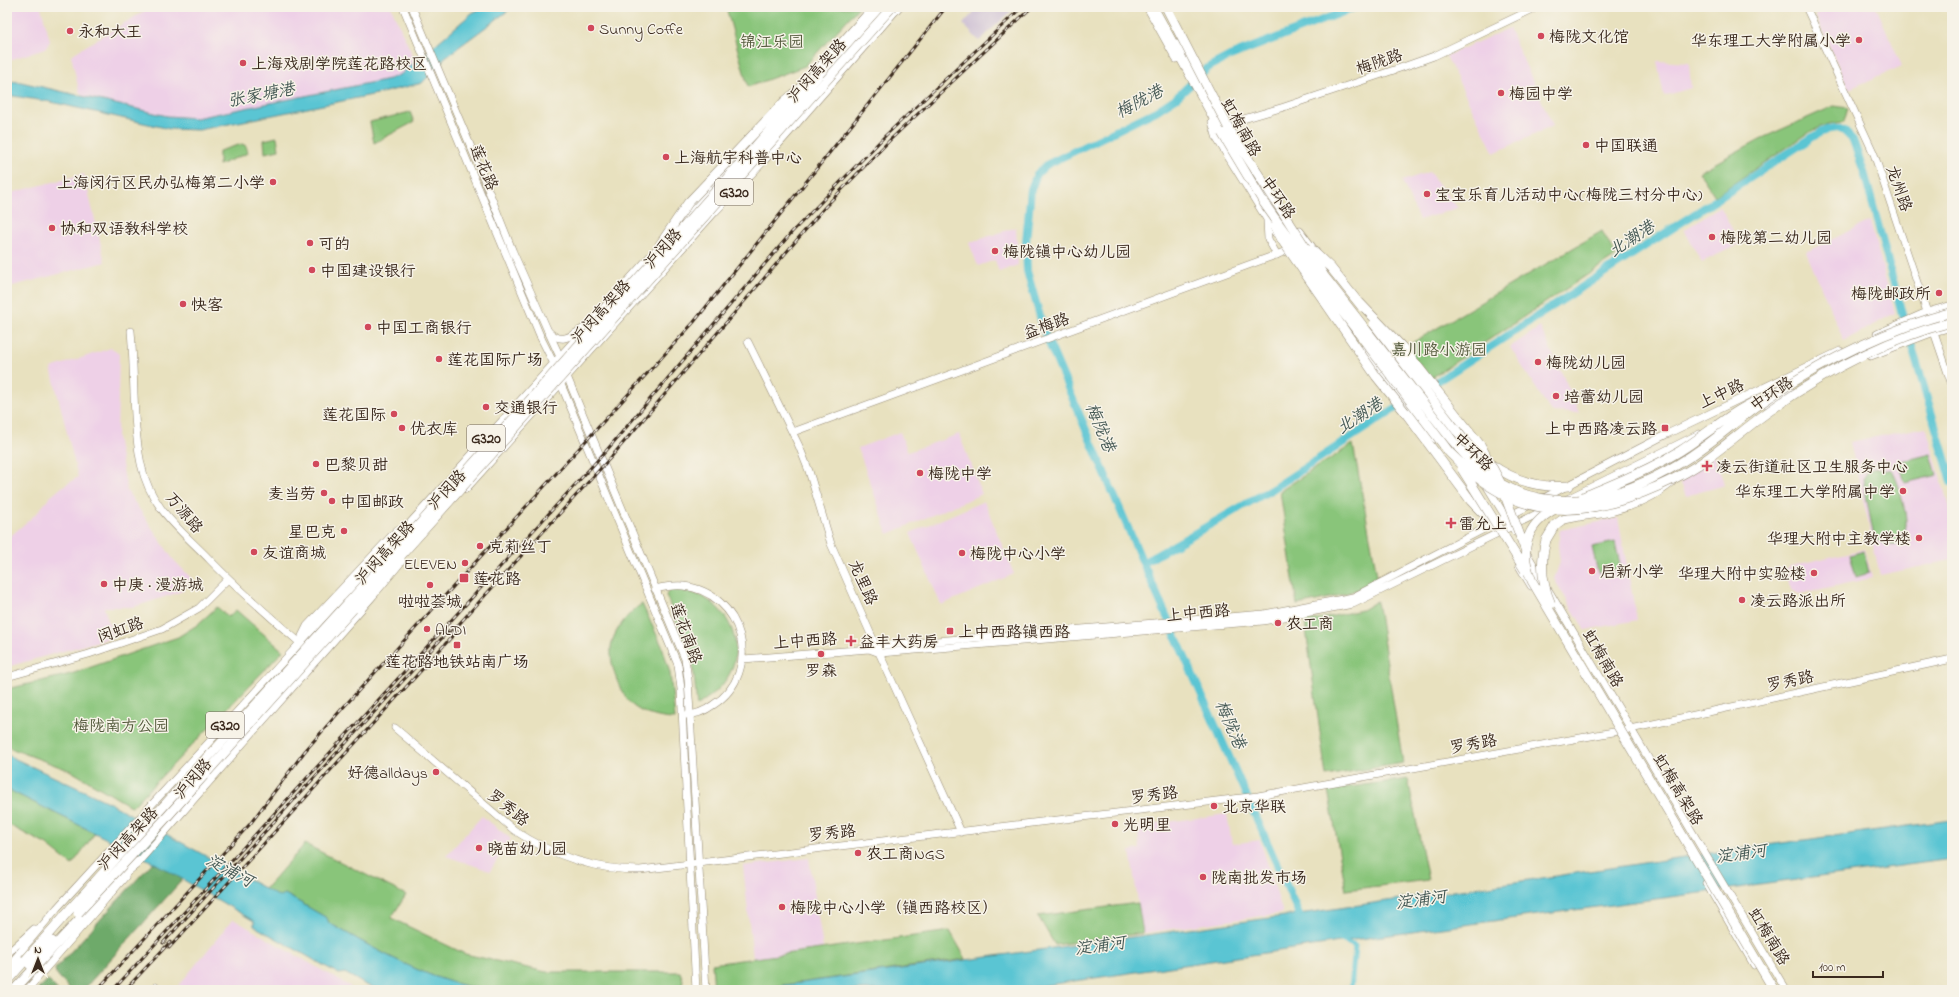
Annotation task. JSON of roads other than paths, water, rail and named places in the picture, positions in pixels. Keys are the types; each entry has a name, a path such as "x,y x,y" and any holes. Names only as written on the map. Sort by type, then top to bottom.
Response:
{"highway":[{"name":"沪闵高架路","path":"7,990 75,910 880,7"},
{"name":"沪闵高架路","path":"7,982 75,910 166,818 892,7"},
{"name":"中环路","path":"1153,7 1222,133 1264,203 1320,282 1449,452 1466,469 1500,494 1529,505 1548,509 1567,510 1606,505 1625,500 1676,477 1697,465 1768,412 1841,367 1900,339 1952,322"},
{"name":"中环路","path":"1166,7 1229,129 1301,244 1324,276 1470,461 1500,484 1529,496 1545,500 1579,501 1612,494 1640,484 1667,471 1691,456 1727,431 1762,402 1837,358 1897,331 1952,312"},
{"path":"659,246 688,203 784,100 818,76"},
{"path":"1264,203 1282,240 1376,376 1410,410 1470,501 1497,529"},
{"path":"1301,244 1331,268 1359,302 1404,349 1488,456 1506,496 1537,579 1549,605"},
{"path":"1359,302 1379,331 1464,441 1482,458 1508,476 1523,481 1548,487 1569,486"},
{"path":"1532,581 1525,562 1526,544 1534,527 1544,516 1560,506 1616,484 1660,463 1701,437 1734,413 1780,391"},
{"path":"1464,441 1480,476"},
{"path":"1449,452 1473,486 1532,581 1549,605"},
{"path":"1549,605 1545,591 1542,565 1546,540 1555,525 1570,518 1614,510 1634,504 1653,496 1676,477"},
{"name":"虹梅高架路","path":"1549,605 1774,990"},
{"name":"虹梅高架路","path":"1549,605 1780,990"},
{"name":"沪闵路","path":"14,990 113,883 138,862"},
{"path":"7,972 75,910"},
{"path":"14,990 75,910"}],"main road":[{"name":"莲花路","path":"403,7 541,338"},
{"name":"莲花路","path":"412,7 471,145 512,252 548,331"},
{"name":"沪闵路","path":"7,968 57,908 150,808 299,642 307,626 410,516 420,512 873,7"},
{"name":"沪闵路","path":"138,862 321,656 432,526 714,213 768,156 899,7"},
{"name":"虹梅南路","path":"1153,7 1226,124 1252,161 1301,244 1323,286 1399,391 1410,410 1436,440 1480,497 1497,529 1769,990"},
{"name":"虹梅南路","path":"1153,7 1194,89 1215,127 1244,168 1373,338 1386,348 1480,476 1507,517 1630,730 1786,990"},
{"name":"梅陇路","path":"1226,124 1284,107 1410,65 1441,53 1537,7"},
{"name":"龙州路","path":"1806,7 1874,154 1952,385"},
{"name":"虹梅南路","path":"1226,124 1252,174 1301,244 1376,325 1384,339 1386,348"},
{"name":"虹梅南路","path":"1215,127 1217,139 1287,250 1348,330 1399,391"},
{"path":"1252,161 1252,174"},
{"path":"1244,168 1246,186"},
{"path":"1267,220 1268,239 1277,255"},
{"name":"益梅路","path":"793,432 1277,255 1301,244"},
{"path":"1309,277 1323,286"},
{"name":"上中路","path":"1507,517 1695,420 1894,326 1927,312 1952,305"},
{"path":"1345,317 1348,330"},
{"name":"上中路","path":"1512,526 1709,430 1901,344 1952,327"},
{"path":"548,331 555,338 563,339 584,328"},
{"name":"万源路","path":"131,331 137,444 141,465 148,487 160,508 177,529 228,579 299,642 321,656"},
{"name":"莲花南路","path":"548,331 560,356 567,377 685,659 688,679 706,990"},
{"name":"莲花南路","path":"541,338 553,363 678,664 696,990"},
{"path":"1384,339 1398,340"},
{"name":"龙里路","path":"748,342 793,432 809,471 831,544 872,648"},
{"path":"420,512 432,526"},
{"name":"上中西路","path":"743,659 1160,626 1183,627 1263,621 1353,604 1497,529 1507,517"},
{"name":"上中西路","path":"872,648 880,653 1160,626 1178,621 1264,614 1353,597 1497,529 1512,526"},
{"name":"闵虹路","path":"7,677 82,656 162,629 199,608 228,579"},
{"path":"656,589 684,586 706,592 716,598 727,608 734,618 740,636 743,659 734,686 723,699 706,710 690,715 682,715"},
{"path":"880,653 961,832"},
{"name":"罗秀路","path":"395,728 514,830 551,852 590,865 620,870 640,870 1258,796 1630,730 1952,659"},
{"path":"27,990 138,862"},
{"path":"7,954 57,908"}],"water":[{"path":"484,7 513,7 444,58 441,64 422,83 377,94 199,130 170,129 51,102 7,95 7,81 21,82 167,116 196,118 389,79 400,75 472,13"},
{"name":"淀浦河","path":"7,755 108,802 280,897 285,894 327,918 329,923 405,964 445,980 487,990 382,990 366,985 345,973 339,974 254,926 254,921 153,862 7,789"},
{"name":"淀浦河","path":"1952,820 1952,859 1360,939 1013,990 749,990 1299,914 1745,848"}],"waterway":[{"name":"梅陇港","path":"1299,914 1143,563 1045,334 1027,271 1026,242 1031,189 1037,174 1046,165 1156,111 1176,98 1209,67 1230,56 1356,7"},
{"name":"北潮港","path":"1427,388 1819,133 1829,129 1838,128 1844,131 1853,140 1864,172 1901,310 1952,482"},
{"name":"北潮港","path":"1143,563 1274,488 1405,402"},
{"name":"梅陇港","path":"1339,939 1355,946 1351,990"}],"railway":[{"path":"97,990 250,824 305,751 340,711 694,322 946,7"},
{"path":"113,990 606,451 792,232 886,135 1022,7"},
{"path":"450,634 612,456 825,207 891,139 1032,7"},
{"path":"163,943 452,627"},
{"path":"169,948 457,631"},
{"path":"125,990 170,942"}],"place":[{"name":"Sunny Coffe","path":"591,28"},
{"name":"永和大王","path":"70,31"},
{"name":"梅陇文化馆","path":"1541,36"},
{"name":"华东理工大学附属小学","path":"1859,40"},
{"name":"上海戏剧学院莲花路校区","path":"243,63"},
{"name":"梅园中学","path":"1501,93"},
{"name":"中国联通","path":"1586,145"},
{"name":"上海航宇科普中心","path":"666,157"},
{"name":"上海闵行区民办弘梅第二小学","path":"273,182"},
{"name":"宝宝乐育儿活动中心(梅陇三村分中心)","path":"1427,194"},
{"name":"协和双语教科学校","path":"52,228"},
{"name":"梅陇第二幼儿园","path":"1712,237"},
{"name":"可的","path":"310,243"},
{"name":"梅陇镇中心幼儿园","path":"995,251"},
{"name":"中国建设银行","path":"312,270"},
{"name":"梅陇邮政所","path":"1939,293"},
{"name":"快客","path":"183,304"},
{"name":"中国工商银行","path":"368,327"},
{"name":"莲花国际广场","path":"439,359"},
{"name":"梅陇幼儿园","path":"1538,362"},
{"name":"培蕾幼儿园","path":"1556,396"},
{"name":"交通银行","path":"486,407"},
{"name":"莲花国际","path":"394,414"},
{"name":"优衣库","path":"402,428"},
{"name":"上中西路凌云路","path":"1665,428"},
{"name":"巴黎贝甜","path":"316,464"},
{"name":"凌云街道社区卫生服务中心","path":"1707,466"},
{"name":"梅陇中学","path":"920,473"},
{"name":"华东理工大学附属中学","path":"1903,491"},
{"name":"麦当劳","path":"324,493"},
{"name":"中国邮政","path":"332,501"},
{"name":"雷允上","path":"1451,523"},
{"name":"星巴克","path":"344,531"},
{"name":"华理大附中主教学楼","path":"1919,538"},
{"name":"克莉丝丁","path":"480,546"},
{"name":"友谊商城","path":"254,552"},
{"name":"梅陇中心小学","path":"962,553"},
{"name":"ELEVEN","path":"465,563"},
{"name":"启新小学","path":"1592,571"},
{"name":"华理大附中实验楼","path":"1814,573"},
{"name":"莲花路","path":"464,578"},
{"name":"中庚 · 漫游城","path":"104,584"},
{"name":"啦啦荟城","path":"430,585"},
{"name":"凌云路派出所","path":"1742,600"},
{"name":"农工商","path":"1278,623"},
{"name":"ALDI","path":"427,629"},
{"name":"上中西路镇西路","path":"950,631"},
{"name":"益丰大药房","path":"851,641"},
{"name":"莲花路地铁站南广场","path":"457,645"},
{"name":"罗森","path":"821,654"},
{"name":"好德alldays","path":"436,772"},
{"name":"北京华联","path":"1214,806"},
{"name":"光明里","path":"1115,824"},
{"name":"晓苗幼儿园","path":"479,848"},
{"name":"农工商NGS","path":"858,853"},
{"name":"陇南批发市场","path":"1203,877"},
{"name":"梅陇中心小学（镇西路校区）","path":"782,907"}],"park label":[{"name":"锦江乐园","path":"772,41"},
{"name":"嘉川路小游园","path":"1439,349"},
{"name":"梅陇南方公园","path":"121,725"}],"water label":[{"name":"张家塘港","path":"261,94"}]}
